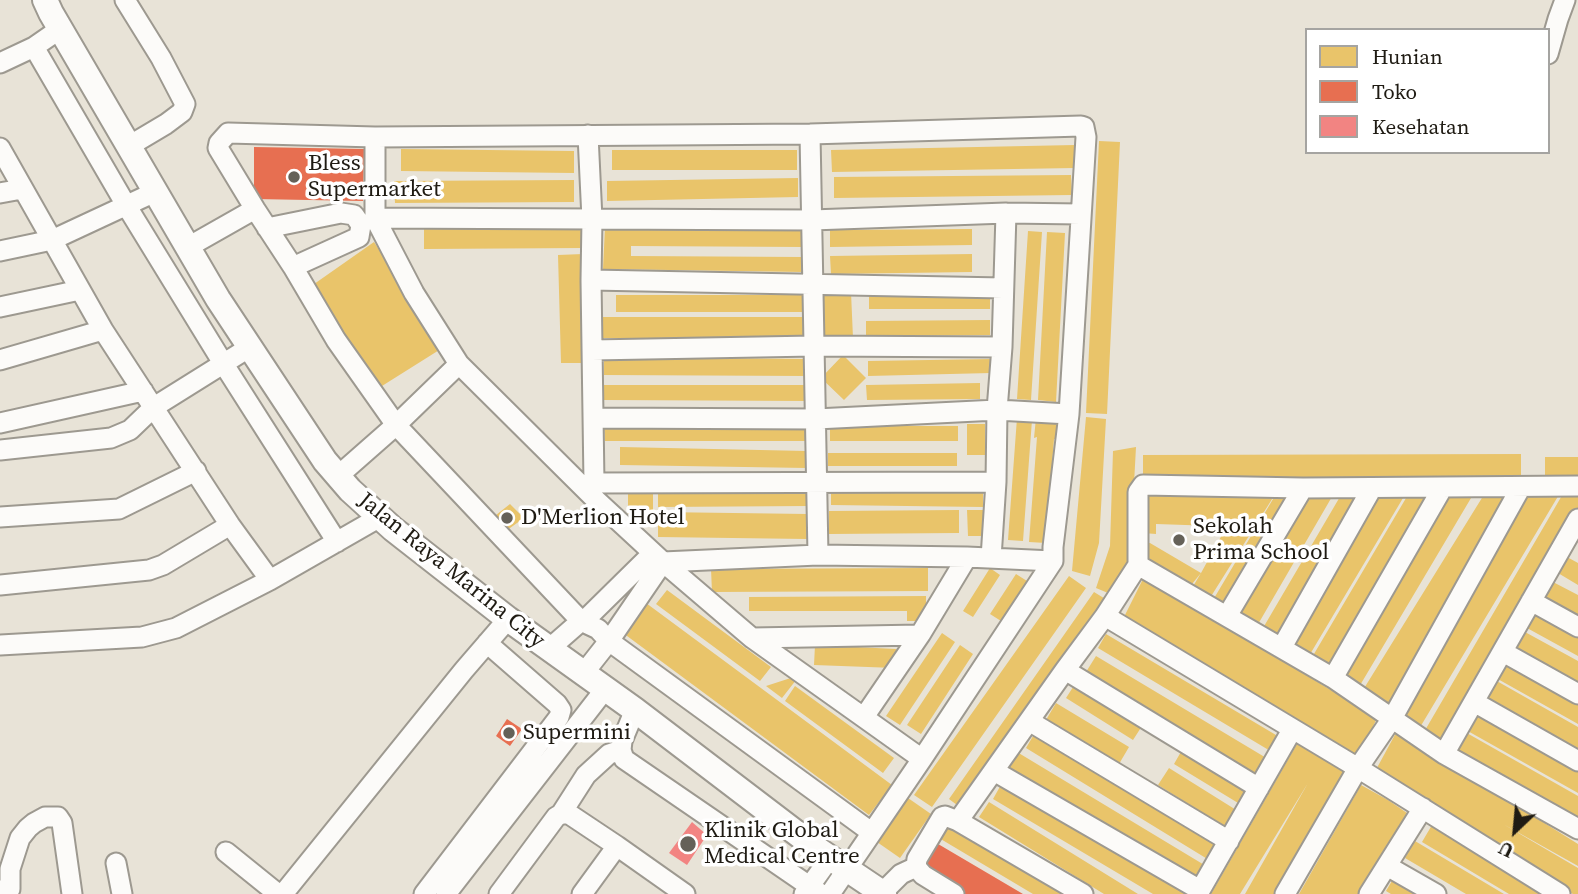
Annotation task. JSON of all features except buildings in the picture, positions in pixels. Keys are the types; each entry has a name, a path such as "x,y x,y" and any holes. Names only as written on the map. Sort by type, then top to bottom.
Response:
{"main road":[{"name":"Jalan Raya Marina City","path":"44,0 218,299 326,461 350,490 393,529 508,619 606,688 838,864 883,894"}],"street":[{"path":"125,0 186,104 183,112 129,146"},
{"path":"1550,47 1565,0"},
{"path":"0,63 34,47 60,29"},
{"path":"34,47 126,205 337,542"},
{"path":"635,710 622,741 624,758 812,892 871,832 922,759 1053,554 1069,414 1086,137 1084,127 810,134 375,136 228,133 222,138 218,148 336,340 396,425 581,621 598,629 609,641 871,832"},
{"path":"810,134 818,555"},
{"path":"588,135 592,219 594,418 588,484"},
{"path":"375,136 375,218 414,293 459,364 588,484 596,500 752,638 922,759"},
{"path":"0,148 103,330 230,525 270,580"},
{"path":"0,193 22,189"},
{"path":"0,251 52,240 155,192"},
{"path":"188,247 255,209"},
{"path":"267,228 341,213 354,215 361,225 359,237 293,267"},
{"path":"375,218 811,220 1006,213 1081,214"},
{"path":"991,558 1006,213"},
{"path":"591,280 1003,288"},
{"path":"0,307 80,290"},
{"path":"0,360 103,330"},
{"path":"593,351 814,346 1002,347"},
{"path":"0,422 149,399 250,347"},
{"path":"338,476 459,364"},
{"path":"0,450 111,438 130,430 149,399"},
{"path":"594,418 816,419 997,410 1069,414"},
{"path":"0,517 120,509 196,471"},
{"path":"588,484 996,482"},
{"path":"958,821 1105,616 1138,565 1140,487 1146,484 1303,488 1578,486"},
{"path":"1333,678 1443,487"},
{"path":"1285,894 1358,768 1392,717 1521,487"},
{"path":"1227,616 1303,488"},
{"path":"1282,647 1372,488"},
{"path":"0,645 142,637 176,628 270,580 380,517"},
{"path":"1444,754 1531,601 1570,552 1578,519"},
{"path":"0,585 149,570 163,565 230,525"},
{"path":"549,649 658,557 818,555 991,558 1053,554"},
{"path":"583,674 609,641 658,557"},
{"path":"863,717 920,635 967,557"},
{"path":"1138,565 1282,647 1333,678 1444,754 1578,830"},
{"path":"1531,601 1578,626"},
{"path":"1105,616 1358,768 1560,894"},
{"path":"226,852 281,894 508,619"},
{"path":"752,638 920,635"},
{"path":"488,643 561,710 521,784"},
{"path":"1503,652 1578,694"},
{"path":"1065,670 1259,788"},
{"path":"424,894 446,885 521,784 606,688"},
{"path":"1474,702 1578,761"},
{"path":"1029,721 1228,841"},
{"path":"994,771 1199,892 1292,730"},
{"path":"499,894 551,823 561,814 586,775 609,754 621,750"},
{"path":"1369,894 1423,808"},
{"path":"561,814 569,814 579,819 685,894"},
{"path":"7,891 10,869 20,838 34,822 45,817 58,817 62,823 72,894"},
{"path":"954,894 923,875 916,867 917,859 942,817 958,821 1083,894"},
{"path":"582,894 617,846"},
{"path":"116,863 122,894"},
{"path":"830,894 838,864"},
{"path":"1387,866 1436,894"},
{"path":"883,894 901,874 916,867"}],"place":[{"name":"Bless Supermarket","path":"294,177"},
{"name":"D'Merlion Hotel","path":"507,518"},
{"name":"Sekolah Prima School","path":"1179,540"},
{"name":"Supermini","path":"509,733"},
{"name":"Klinik Global Medical Centre","path":"688,844"}]}
